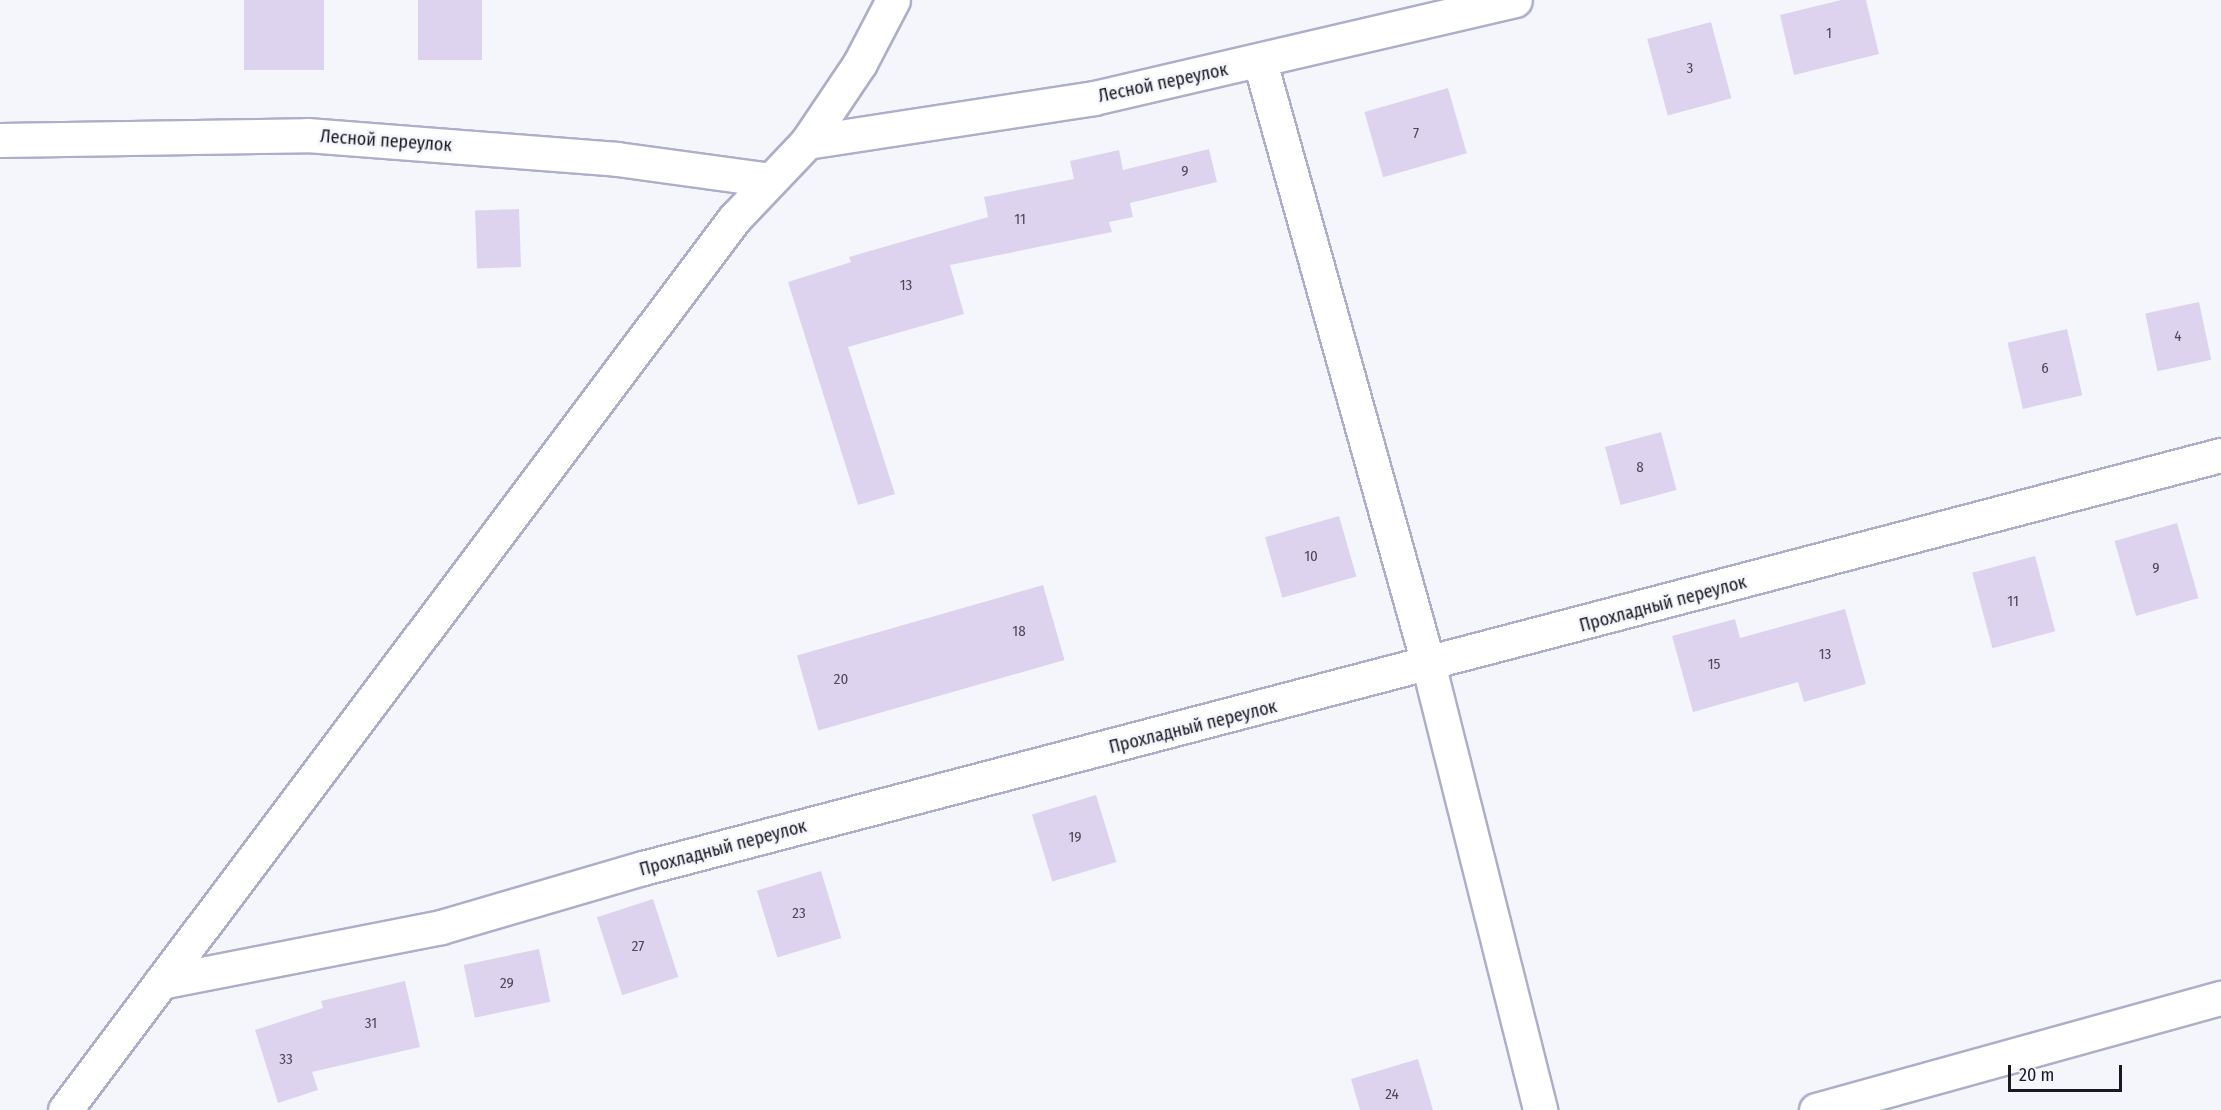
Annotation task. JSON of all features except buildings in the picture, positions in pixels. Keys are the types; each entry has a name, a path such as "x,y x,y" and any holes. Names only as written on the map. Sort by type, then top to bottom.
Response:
{"street":[{"path":"65,1110 734,219 807,141 860,63 893,0"},
{"name":"Лесной переулок","path":"807,141 1094,98 1260,62 1515,0"},
{"path":"1260,62 1429,666 1540,1110"},
{"name":"Лесной переулок","path":"0,140 307,135 617,159 770,180"},
{"name":"Прохладный переулок","path":"161,982 441,927 643,868 1429,666 2221,454"},
{"path":"1816,1110 2221,998"}]}
